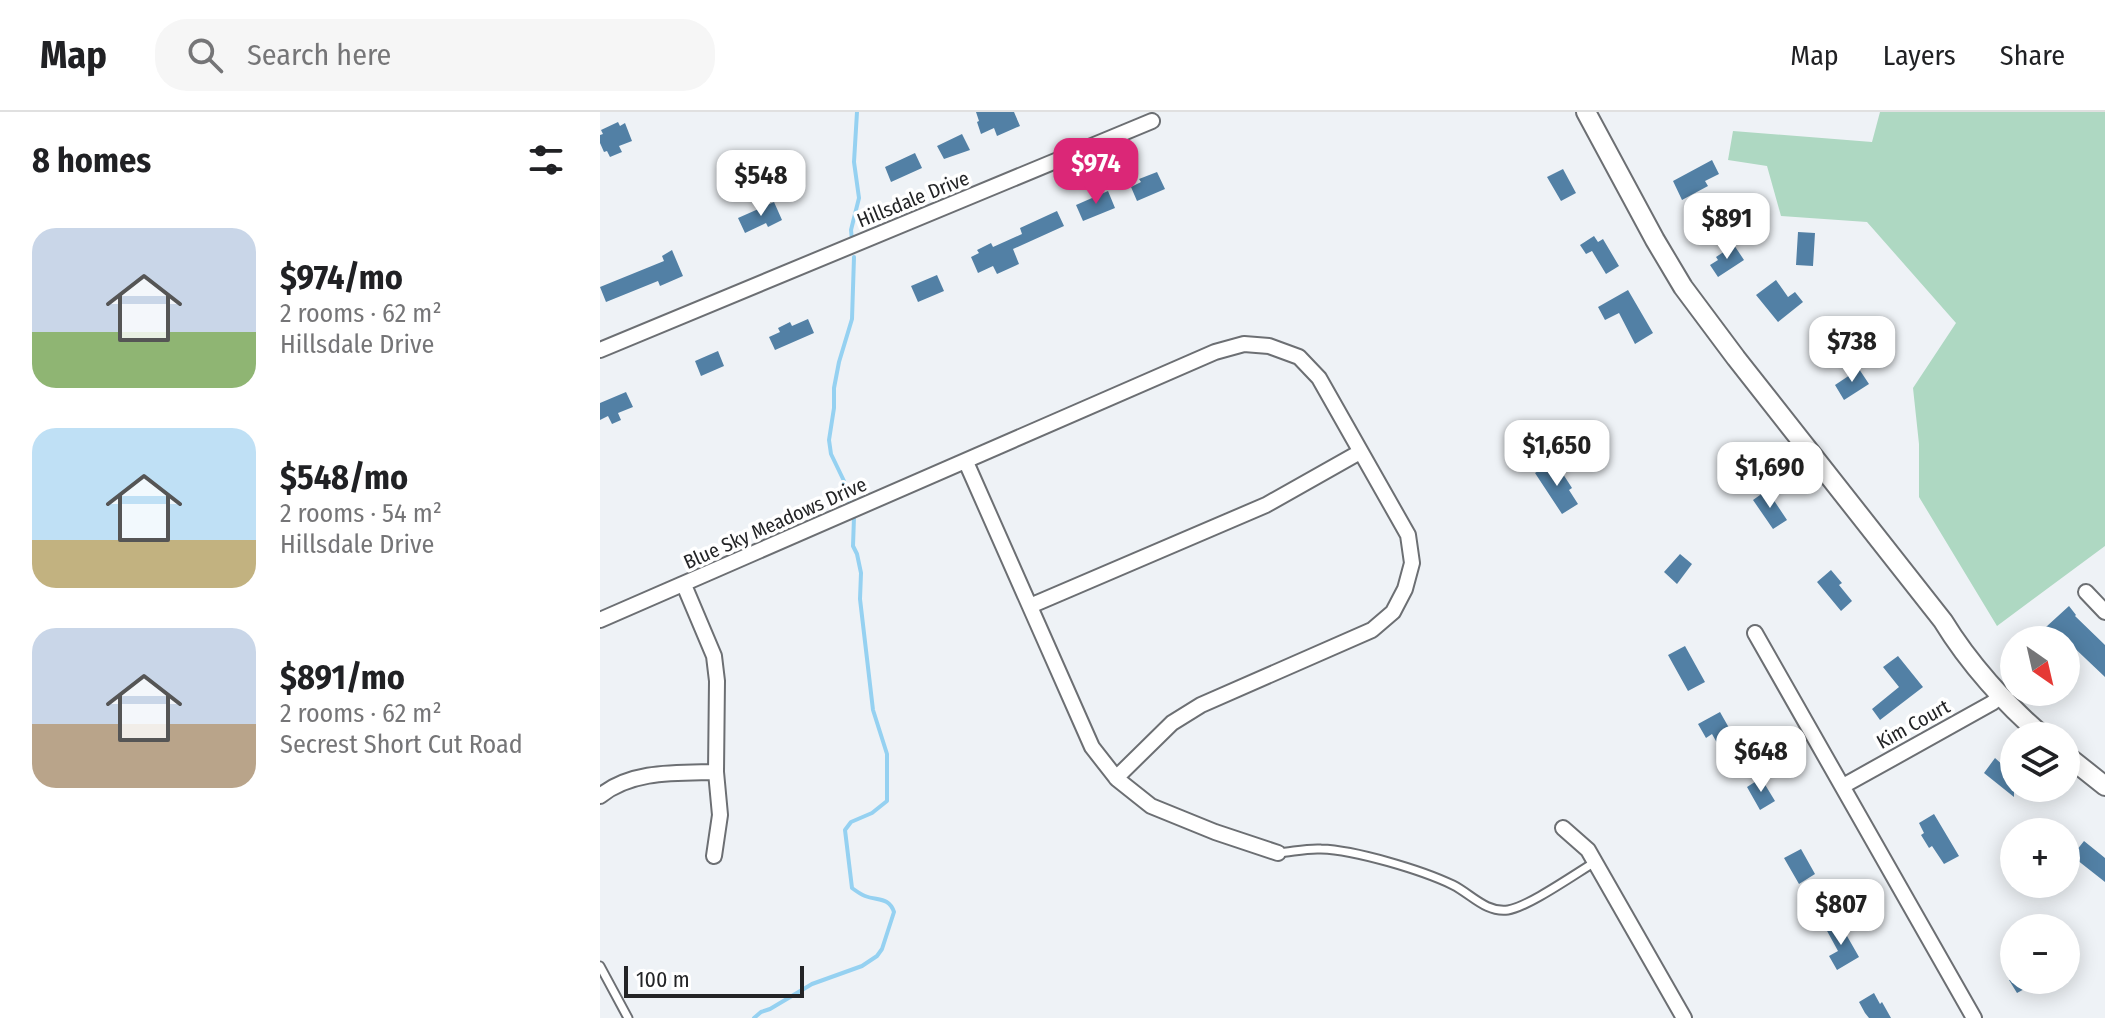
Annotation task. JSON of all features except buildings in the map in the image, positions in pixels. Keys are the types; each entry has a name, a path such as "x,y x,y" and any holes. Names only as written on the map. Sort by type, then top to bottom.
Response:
{"main road":[{"path":"1586,112 1683,287 2000,695"},
{"path":"2012,706 2028,722"},
{"path":"2080,766 2105,786"}],"street":[{"name":"Hillsdale Drive","path":"600,350 1152,121"},
{"name":"Blue Sky Meadows Drive","path":"600,620 1215,352 1244,344 1269,346 1299,357 1319,378 1408,535 1412,563 1405,589 1393,612 1372,630 1201,705 1172,723 1116,778"},
{"path":"1030,606 1266,505 1360,452"},
{"path":"966,462 1092,747 1116,778 1151,806 1278,853"},
{"path":"684,585 714,656 717,681 716,772 720,815 714,856"},
{"path":"2086,592 2105,612"},
{"path":"1755,633 1974,1018"},
{"name":"Kim Court","path":"1843,786 2000,697"},
{"path":"600,796 630,779 716,772"},
{"path":"1563,828 1588,850 1684,1018"}],"lane":[{"path":"1278,853 1321,849 1357,854 1452,885 1491,909 1509,910 1534,899 1595,862"},
{"path":"600,966 628,1018"}],"green space":[{"path":"1880,112 2105,112 2105,546 1997,626 1919,497 1919,444 1913,388 1956,323 1867,222 1781,216 1767,166 1728,160 1733,131 1872,142"}],"waterway":[{"path":"852,240 851,230 859,198 854,162 857,112"},
{"path":"850,503 831,454 829,440 834,388 852,319 854,257"},
{"path":"754,1018 812,984 862,966 877,956 894,912 886,902 865,896 852,888 845,830 851,822 872,813 887,801 887,754 873,710 860,599 861,573 853,546 854,517"}]}
